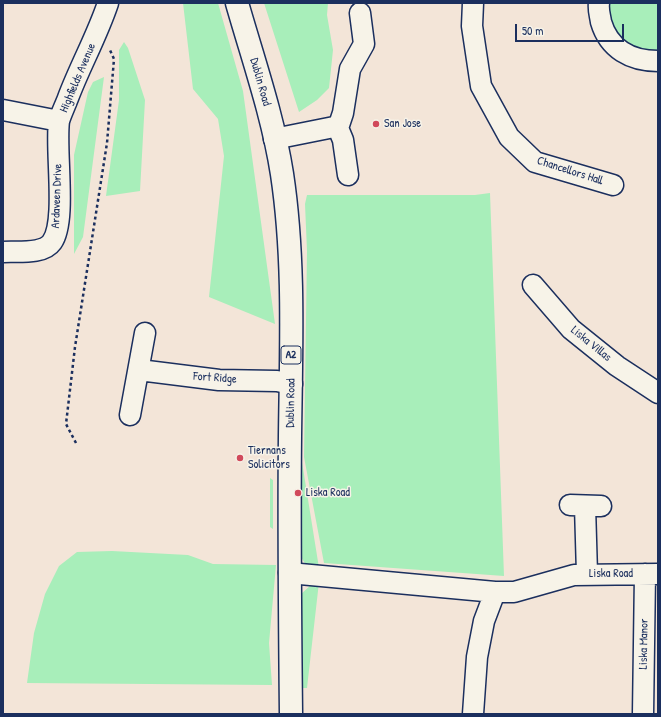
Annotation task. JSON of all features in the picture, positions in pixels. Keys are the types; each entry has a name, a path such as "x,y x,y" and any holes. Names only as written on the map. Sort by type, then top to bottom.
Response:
{"main road":[{"name":"Dublin Road","path":"237,3 263,92 282,174 288,228 291,292 292,384 289,573 291,714"}],"street":[{"name":"Highfields Avenue","path":"3,110 60,121 78,71 100,27 108,3"},
{"name":"Chancellors Hall","path":"473,3 472,26 482,86 509,137 535,162 613,185"},
{"path":"599,3 598,8 604,34 622,53 643,62 658,62"},
{"path":"348,176 344,140 338,128 343,112 350,69 364,44 360,13"},
{"name":"Ardaveen Drive","path":"3,252 41,250 51,243 57,233 60,121"},
{"path":"274,139 334,126 338,128"},
{"name":"Liska Villas","path":"533,285 571,329 617,366 658,393"},
{"path":"130,415 145,333"},
{"name":"Fort Ridge","path":"139,370 219,380 270,381 292,384"},
{"path":"585,506 587,574"},
{"name":"Liska Road","path":"289,573 495,592 514,592 574,575 652,574"},
{"name":"Liska Manor","path":"644,714 652,574"},
{"path":"473,714 477,657 484,621 495,592"}],"path":[{"path":"76,443 66,424 75,347 107,143 114,59 100,27"}],"green space":[{"path":"183,3 218,3 243,91 275,324 209,297 224,156 218,119 193,89"},
{"path":"264,3 328,3 327,15 333,50 329,88 317,100 299,112"},
{"path":"608,3 658,3 658,53 634,49 620,39 610,23"},
{"path":"124,42 128,48 145,100 140,191 106,196 119,100 119,50"},
{"path":"104,77 83,237 74,254 74,155 88,92 93,82"},
{"path":"490,193 504,576 324,563 304,457 307,251 305,204 307,195 475,195"},
{"path":"302,462 319,568 306,565 301,557 300,463"},
{"path":"270,478 273,480 273,529 270,527"},
{"path":"112,551 188,555 213,564 276,565 269,643 272,685 27,683 34,633 45,594 59,566 77,552"},
{"path":"319,582 307,688 301,688 300,595 312,584"}],"place":[{"name":"San Jose","path":"376,124"},
{"name":"Tiernans Solicitors","path":"240,458"},
{"name":"Liska Road","path":"298,493"}]}
